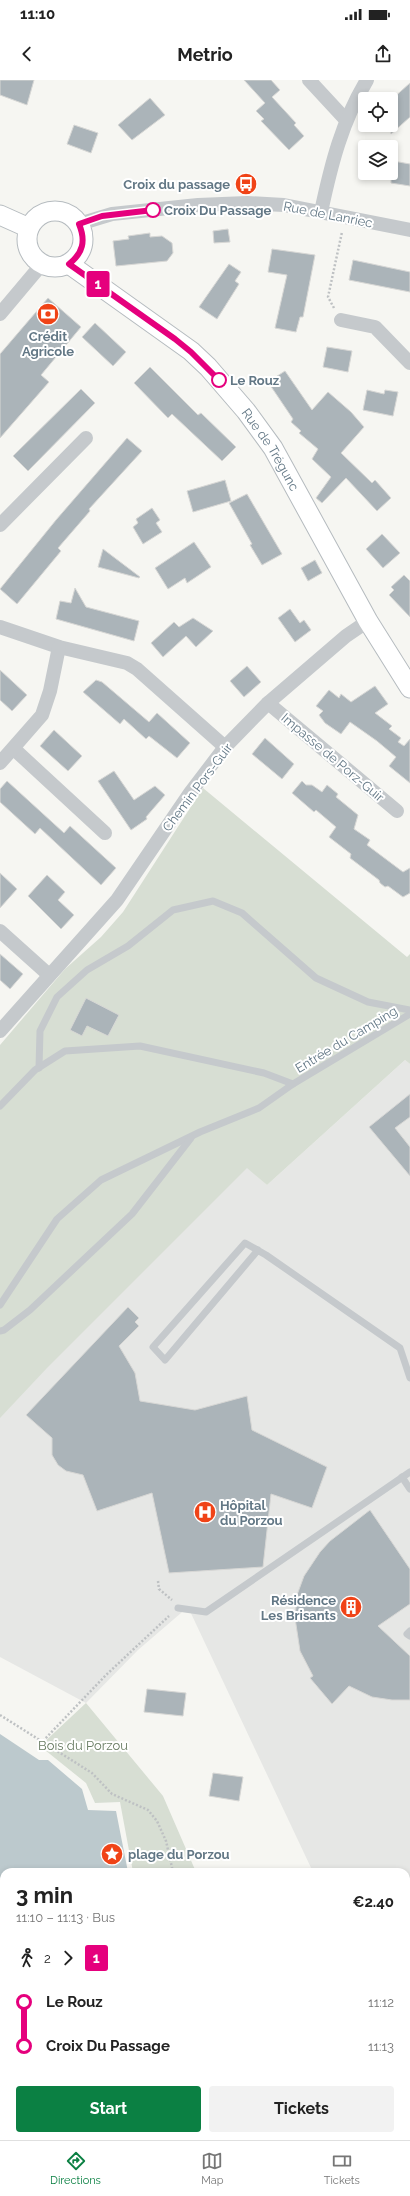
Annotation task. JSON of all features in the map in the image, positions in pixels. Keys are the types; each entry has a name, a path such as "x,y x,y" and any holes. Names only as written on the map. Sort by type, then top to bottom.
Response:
{"main road":[{"path":"58,211 66,213 79,224 83,242 79,254 69,264 60,267 51,267 42,264 30,252 27,240 29,228 41,215 58,211"},
{"path":"0,215 29,228"},
{"name":"Rue de Trégunc","path":"69,264 191,352 208,368 246,411 273,448 368,621 410,688"}],"street":[{"path":"309,80 346,120"},
{"path":"320,212 337,145 346,120 367,80"},
{"name":"Rue de Lanriec","path":"79,224 112,214 198,205 247,203 284,205 410,230"},
{"path":"0,314 42,264"},
{"path":"341,320 375,327 410,363"},
{"path":"0,525 86,438"},
{"name":"Chemin Pors-Guir","path":"0,1031 117,900 190,793 225,747 268,703 346,636 368,621"},
{"path":"0,628 59,647 127,663 137,668 225,747"},
{"path":"0,763 14,749 42,715 50,692 59,647"},
{"name":"Impasse de Porz-Guir","path":"268,703 397,811"},
{"path":"14,749 105,833"},
{"path":"0,931 49,975"}],"lane":[{"path":"39,1068 40,1030 57,997 87,970 128,946 173,910 213,901 242,913 316,978 368,1002 410,1010"},
{"name":"Entrée du Camping","path":"0,1305 57,1219 101,1180 192,1136 259,1108 293,1084 410,1014"},
{"path":"0,1106 39,1068 65,1051 140,1046 264,1073 293,1084"},
{"path":"0,1331 4,1330 30,1310 132,1214 192,1136"},
{"path":"258,1250 165,1360 153,1347 245,1243 258,1250 400,1348 410,1378"},
{"path":"178,1608 206,1612 410,1472"},
{"path":"402,1478 410,1489"},
{"path":"410,1631 407,1634 410,1636"}],"path":[{"path":"341,320 328,297 345,218"},
{"path":"43,1741 106,1674 178,1608 175,1602 159,1589 158,1581"},
{"path":"0,1714 92,1773 112,1794 148,1810 157,1821 166,1841 172,1868"}],"shaded area":[{"name":"Hôpital du Porzou","path":"405,1060 410,1064 410,1868 311,1868 188,1607 138,1650 86,1703 0,1657 0,1417 81,1329 247,1167 267,1185"},
{"path":"0,1734 39,1760 48,1760 82,1789 88,1810 116,1811 127,1868 0,1868"}],"green space":[{"path":"203,788 407,957 410,954 410,1064 405,1060 267,1185 247,1168 47,1368 0,1418 0,1045 65,969 101,937 123,912"},
{"name":"Bois du Porzou","path":"86,1703 163,1796 194,1868 132,1868 120,1802 95,1803 86,1783 40,1746"}],"building":[{"path":"0,80 34,80 27,105 0,95"},
{"path":"244,80 271,80 280,90 272,97 296,123 294,125 304,136 289,150 261,121 264,119 256,111 265,103"},
{"path":"410,83 410,117 398,128 398,94"},
{"path":"150,98 165,115 132,140 118,125"},
{"path":"74,125 98,133 91,153 67,144"},
{"path":"398,162 410,164 410,186 391,183 391,180 398,180"},
{"path":"228,229 230,242 214,243 213,231"},
{"path":"150,233 150,237 162,236 172,243 173,253 167,261 116,266 113,241 129,239 128,236"},
{"path":"272,249 315,255 303,317 300,317 296,332 275,328 287,275 268,272"},
{"path":"353,260 410,272 410,292 349,280"},
{"path":"229,264 241,272 235,281 239,284 217,319 199,307"},
{"path":"48,298 81,327 41,375 49,382 0,438 0,354"},
{"path":"95,323 126,352 113,366 82,337"},
{"path":"327,347 352,351 348,372 323,367"},
{"path":"150,367 198,415 201,413 236,447 222,461 172,414 168,418 134,383"},
{"path":"285,371 312,410 328,392 351,412 364,427 341,453 372,483 375,480 391,498 377,511 346,478 322,503 316,498 331,477 312,459 318,449 299,433 301,431 291,422 293,419 268,382"},
{"path":"81,389 95,403 28,471 13,456"},
{"path":"367,390 384,394 385,390 398,392 393,416 363,410"},
{"path":"127,438 142,451 89,509 90,511 58,548 61,551 17,604 0,589 56,520"},
{"path":"225,480 231,501 193,512 187,491"},
{"path":"247,494 282,554 262,565 229,503"},
{"path":"152,508 160,520 156,523 162,532 143,544 133,527 138,523 136,519"},
{"path":"382,534 400,553 383,568 366,549"},
{"path":"194,542 211,567 187,583 185,578 168,589 155,568"},
{"path":"103,549 140,577 139,578 98,567"},
{"path":"315,560 322,573 308,581 301,568"},
{"path":"404,575 410,581 410,617 389,595 394,590 391,587"},
{"path":"75,588 86,607 139,621 134,641 56,619 60,601 71,603"},
{"path":"290,609 300,623 304,620 311,630 295,642 278,618"},
{"path":"193,618 213,631 196,647 186,636 163,657 151,643 174,622 179,627"},
{"path":"247,666 261,682 244,697 230,681"},
{"path":"0,670 27,695 12,711 0,700"},
{"path":"96,680 102,682 149,722 157,713 190,743 177,758 149,736 146,739 124,719 120,724 83,692"},
{"path":"375,686 388,704 375,713 392,726 389,729 401,738 398,742 404,746 410,739 410,783 389,766 396,757 377,741 350,722 341,734 325,723 319,715 323,711 316,706 329,690 339,698 341,694 351,702"},
{"path":"54,730 82,756 68,771 40,746"},
{"path":"265,738 294,764 282,779 252,754"},
{"path":"114,771 134,800 155,786 165,795 146,817 147,819 131,830 98,781"},
{"path":"7,781 64,833 70,826 116,868 101,885 40,828 35,834 0,802 0,789"},
{"path":"302,781 306,785 312,785 322,792 327,785 338,794 336,797 358,815 354,829 370,840 367,845 403,872 410,868 410,893 403,897 388,886 385,887 379,880 350,858 351,854 329,837 336,827 316,810 314,812 292,793"},
{"path":"0,873 17,889 0,908"},
{"path":"47,875 65,892 58,900 74,915 61,929 28,896"},
{"path":"0,954 23,974 10,989 0,980"},
{"path":"86,998 119,1015 108,1036 87,1026 82,1036 70,1030"},
{"path":"410,1094 410,1117 395,1128 410,1147 410,1176 369,1127"},
{"path":"128,1307 139,1318 135,1322 139,1326 119,1346 135,1373 140,1401 195,1410 247,1396 252,1430 327,1467 312,1508 271,1494 263,1567 169,1573 152,1493 97,1511 83,1475 66,1471 58,1465 52,1455 52,1438 26,1415"},
{"name":"Résidence Les Brisants","path":"370,1510 410,1569 410,1604 378,1626 410,1656 410,1700 392,1700 372,1697 349,1686 332,1704 310,1678 313,1676 300,1651 295,1618 297,1595 304,1576 320,1552 330,1541"},
{"path":"147,1689 186,1693 183,1716 144,1712"},
{"path":"213,1773 243,1777 239,1801 209,1796"}],"bus line":[{"name":"1","path":"153,210 112,214 79,224 83,233 81,251 69,264 175,339 191,352 219,380"}],"place":[{"name":"Croix du passage","path":"246,184"},
{"name":"Croix Du Passage","path":"153,210"},
{"name":"Crédit Agricole","path":"48,314"},
{"name":"Le Rouz","path":"219,380"},
{"name":"Hôpital du Porzou","path":"205,1512"},
{"name":"Résidence Les Brisants","path":"351,1607"},
{"name":"plage du Porzou","path":"112,1854"}]}
